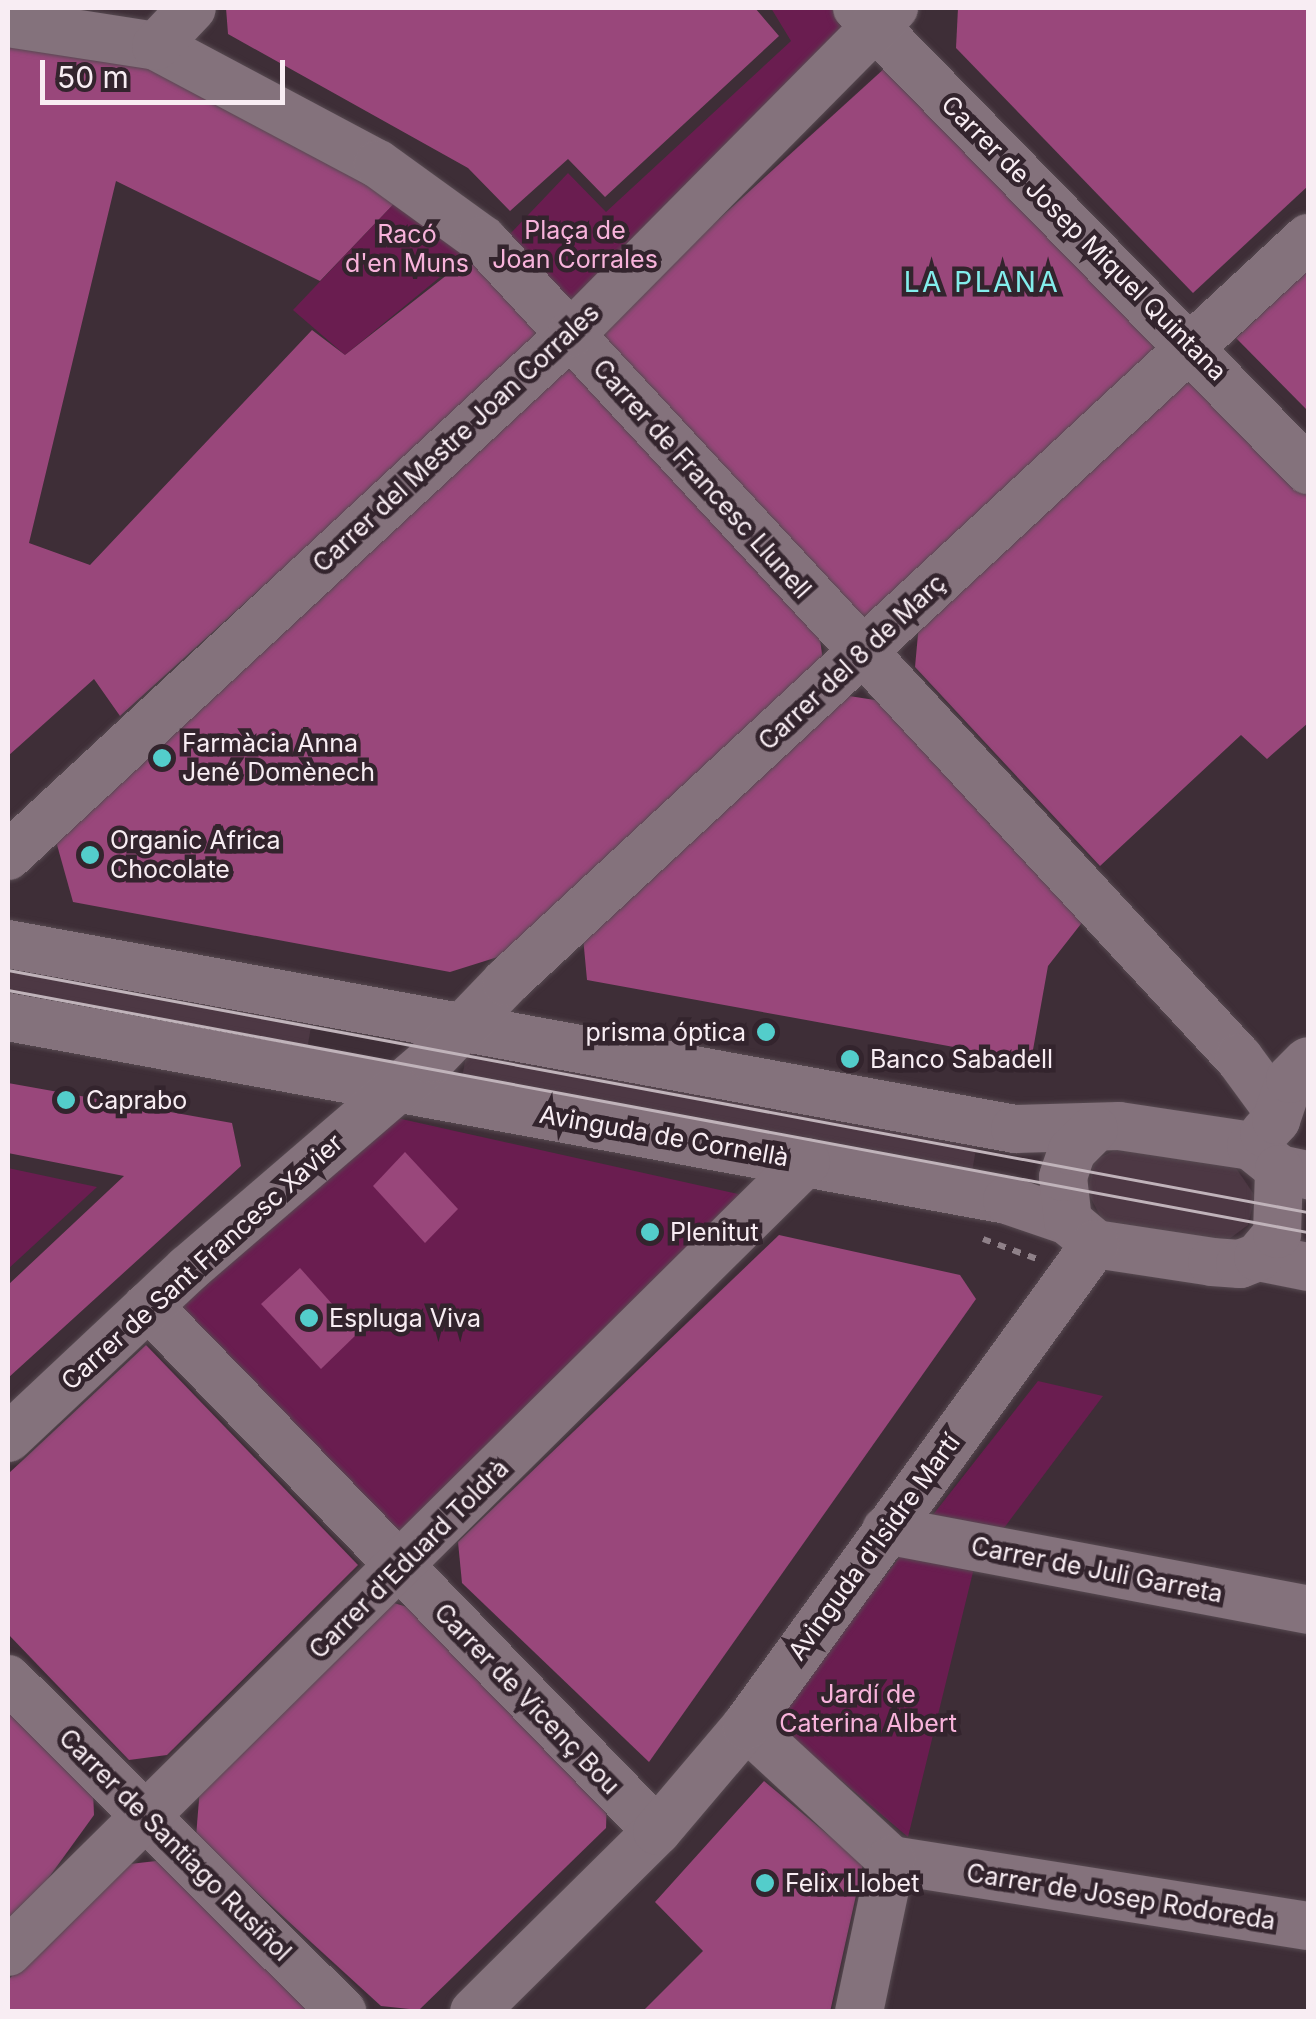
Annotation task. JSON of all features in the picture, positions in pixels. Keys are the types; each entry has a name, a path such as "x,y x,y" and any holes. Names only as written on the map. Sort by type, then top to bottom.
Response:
{"street":[{"path":"156,46 192,8"},
{"name":"Carrer del Mestre Joan Corrales","path":"15,835 572,333 875,13"},
{"name":"Carrer de Josep Miquel Quintana","path":"875,13 1308,470"},
{"name":"Carrer de Francesc Llunell","path":"8,23 90,19 156,46 378,164 484,240 862,655 1239,1058 1279,1150"},
{"name":"Carrer del 8 de Març","path":"398,1088 1308,238"},
{"path":"8,944 1015,1129 1119,1126 1279,1150"},
{"name":"Avinguda de Cornellà","path":"8,1017 1008,1200 1082,1233 1212,1262 1240,1264 1258,1257 1308,1267"},
{"path":"1258,1257 1278,1234 1279,1150 1290,1079 1308,1061"},
{"name":"Carrer de Sant Francesc Xavier","path":"8,1438 148,1306 398,1088"},
{"path":"1082,1233 1062,1178 1072,1152 1094,1129"},
{"name":"Carrer d'Eduard Toldrà","path":"8,1952 400,1569 806,1162"},
{"name":"Avinguda d'Isidre Martí","path":"474,2012 657,1831 746,1726 886,1530 1082,1233"},
{"name":"Carrer de Vicenç Bou","path":"148,1306 657,1831"},
{"name":"Carrer de Juli Garreta","path":"886,1530 1308,1610"},
{"name":"Carrer de Santiago Rusiñol","path":"8,1679 342,2012"},
{"path":"746,1726 890,1860 859,2012"},
{"name":"Carrer de Josep Rodoreda","path":"890,1860 1308,1926"}],"shaded area":[{"path":"8,960 313,1015 306,1056 8,1001"},
{"path":"468,1044 978,1138 971,1177 461,1084"},
{"path":"1123,1146 1236,1168 1255,1196 1248,1225 1225,1242 1103,1221 1088,1193 1093,1161"}],"green space":[{"name":"Plaça de Joan Corrales","path":"771,8 847,8 866,27 572,314 510,234 568,173 606,212 791,41"},
{"name":"Racó d'en Muns","path":"405,192 473,250 345,355 293,310"},
{"path":"370,1112 747,1196 398,1552 165,1311"},
{"path":"8,1168 97,1187 8,1269"},
{"name":"Jardí de Caterina Albert","path":"1038,1381 1103,1396 974,1568 908,1837 771,1721"}],"building":[{"path":"226,8 755,8 779,36 605,197 568,159 510,211 468,168 228,34"},
{"path":"958,8 1308,8 1308,186 1193,293 956,48"},
{"path":"8,39 142,55 405,192 320,281 116,181 29,543 90,565 312,330 345,355 480,249 547,330 120,716 94,679 8,756"},
{"path":"897,57 1170,341 861,631 589,337"},
{"path":"1308,270 1308,411 1236,338"},
{"path":"572,353 818,625 823,661 501,956 450,972 73,902 54,834"},
{"path":"1196,370 1308,488 1308,723 1267,759 1241,735 1100,866 915,667 919,623"},
{"path":"849,696 888,702 1084,920 1048,966 1031,1061 587,980 583,937"},
{"path":"8,1083 232,1123 241,1166 8,1378 8,1285 124,1176 8,1153"},
{"path":"405,1152 458,1209 425,1243 373,1186"},
{"path":"779,1235 960,1275 976,1299 649,1762 462,1583 458,1542"},
{"name":"Espluga Viva","path":"300,1268 358,1333 321,1369 261,1304"},
{"path":"146,1345 358,1565 167,1755 129,1760 8,1634 8,1474"},
{"path":"394,1603 427,1613 607,1796 606,1828 419,2010 381,2006 196,1837 200,1787"},
{"path":"8,1702 93,1790 94,1815 47,1880 8,1918"},
{"name":"Felix Llobet","path":"764,1781 863,1864 830,2012 642,2012 703,1951 655,1902"},
{"path":"165,1860 317,2012 8,2012 8,1980 121,1865"}],"tram line":[{"path":"8,970 1308,1212"},
{"path":"8,990 1308,1232"}],"place":[{"name":"Farmàcia Anna Jené Domènech","path":"162,758"},
{"name":"Organic Africa Chocolate","path":"90,855"},
{"name":"prisma óptica","path":"766,1032"},
{"name":"Banco Sabadell","path":"850,1059"},
{"name":"Caprabo","path":"66,1100"},
{"name":"Plenitut","path":"650,1232"},
{"name":"Espluga Viva","path":"309,1318"},
{"name":"Felix Llobet","path":"765,1883"}],"district":[{"name":"LA PLANA","path":"982,282"}]}
